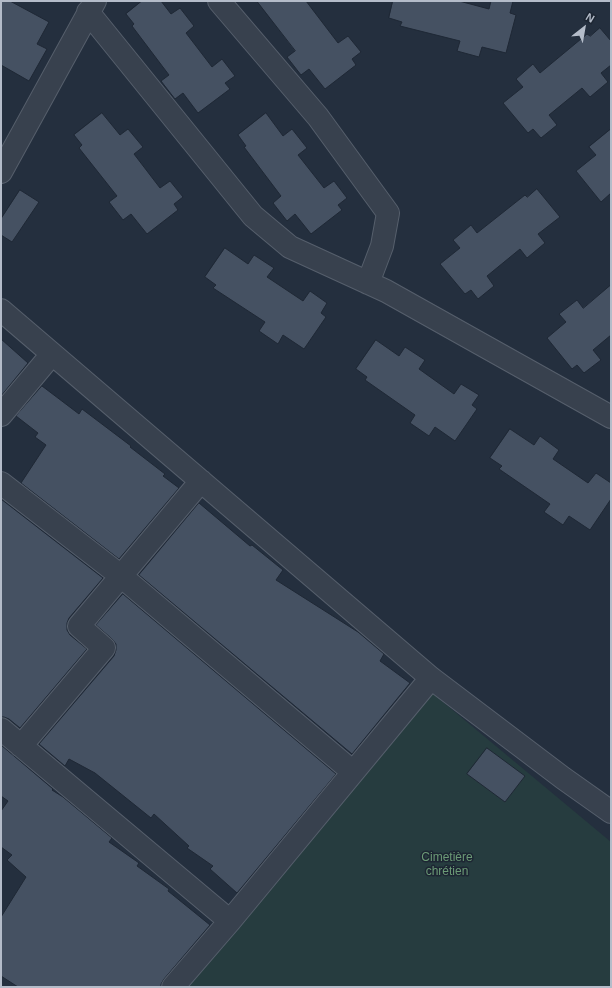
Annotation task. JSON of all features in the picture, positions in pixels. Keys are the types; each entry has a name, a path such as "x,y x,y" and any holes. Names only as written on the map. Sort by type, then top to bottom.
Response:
{"street":[{"path":"219,1 318,117 388,212 382,246 368,283"},
{"path":"1,172 92,4 253,216 290,247 386,290 611,417"},
{"path":"1,310 431,678 563,778 611,812"},
{"path":"1,414 52,354"},
{"path":"21,746 104,648 79,626 200,481"},
{"path":"1,483 120,576 353,772"},
{"path":"173,987 431,678"},
{"path":"1,729 230,920"}],"green space":[{"name":"Cimetière chrétien","path":"431,692 611,842 611,987 185,987"}],"building":[{"path":"1,1 10,1 49,22 37,44 47,49 29,81 1,65"},
{"path":"142,1 161,1 171,14 180,8 194,26 186,33 212,67 222,59 235,76 225,83 230,89 198,113 183,93 175,99 161,81 169,75 132,26 134,24 126,14"},
{"path":"257,1 306,1 338,43 348,36 361,52 352,59 356,65 325,89 309,69 301,75 287,57 295,51"},
{"path":"393,1 459,1 489,9 491,1 513,1 510,13 516,15 506,53 482,47 479,57 457,51 460,41 400,26 402,22 389,18"},
{"path":"600,28 611,41 611,65 601,73 608,82 590,97 582,88 549,115 557,125 541,138 533,129 528,133 503,103 523,87 516,79 533,64 540,73 587,34 590,36"},
{"path":"102,113 120,135 128,129 143,147 134,154 160,188 170,181 183,197 174,204 178,210 147,234 131,214 123,220 109,202 117,196 79,148 82,145 74,135"},
{"path":"266,113 283,136 292,129 307,148 298,155 324,188 334,181 347,198 338,205 342,210 311,234 295,214 287,221 273,203 281,196 244,147 246,146 238,135"},
{"path":"611,129 611,193 601,202 576,171 596,155 589,147"},
{"path":"537,189 560,217 538,234 545,243 527,258 520,249 487,276 494,286 478,299 471,290 465,294 440,264 460,248 453,240 471,225 477,233 525,195 527,197"},
{"path":"20,190 39,202 12,242 1,235 1,219"},
{"path":"225,248 248,264 254,255 274,268 267,277 303,301 310,291 327,303 321,313 326,317 304,349 283,335 278,344 259,331 265,322 213,288 216,285 205,277"},
{"path":"611,285 611,335 593,350 601,360 584,373 577,365 572,369 547,338 566,322 559,314 577,300 583,308"},
{"path":"1,339 28,363 1,396"},
{"path":"376,340 399,356 405,347 425,360 419,369 454,394 461,384 479,395 472,405 477,409 455,441 435,427 429,436 410,423 415,415 365,380 367,377 356,369"},
{"path":"42,386 79,414 82,409 131,446 130,447 165,474 163,476 179,488 119,559 21,483 46,445 35,437 38,433 16,416"},
{"path":"510,429 534,445 540,436 559,450 553,459 588,483 596,473 611,483 611,499 590,530 569,516 563,525 544,512 550,504 499,469 502,466 490,458"},
{"path":"1,499 103,578 69,618 67,623 67,630 70,635 87,649 20,728 9,719 1,717"},
{"path":"199,503 250,546 252,545 283,570 276,580 358,632 384,654 380,661 410,683 352,754 139,575"},
{"path":"123,594 336,774 237,893 210,869 213,866 187,848 189,846 154,814 151,818 95,773 69,759 65,766 39,744 114,656 116,644 96,625"},
{"path":"1,745 53,789 52,790 63,797 112,838 109,842 139,863 137,866 169,889 168,891 210,925 164,979 161,987 18,987 1,976 1,917 26,877 7,860 12,855 1,847 1,811 8,801 1,796"},
{"path":"487,748 525,776 505,802 467,774"}]}
